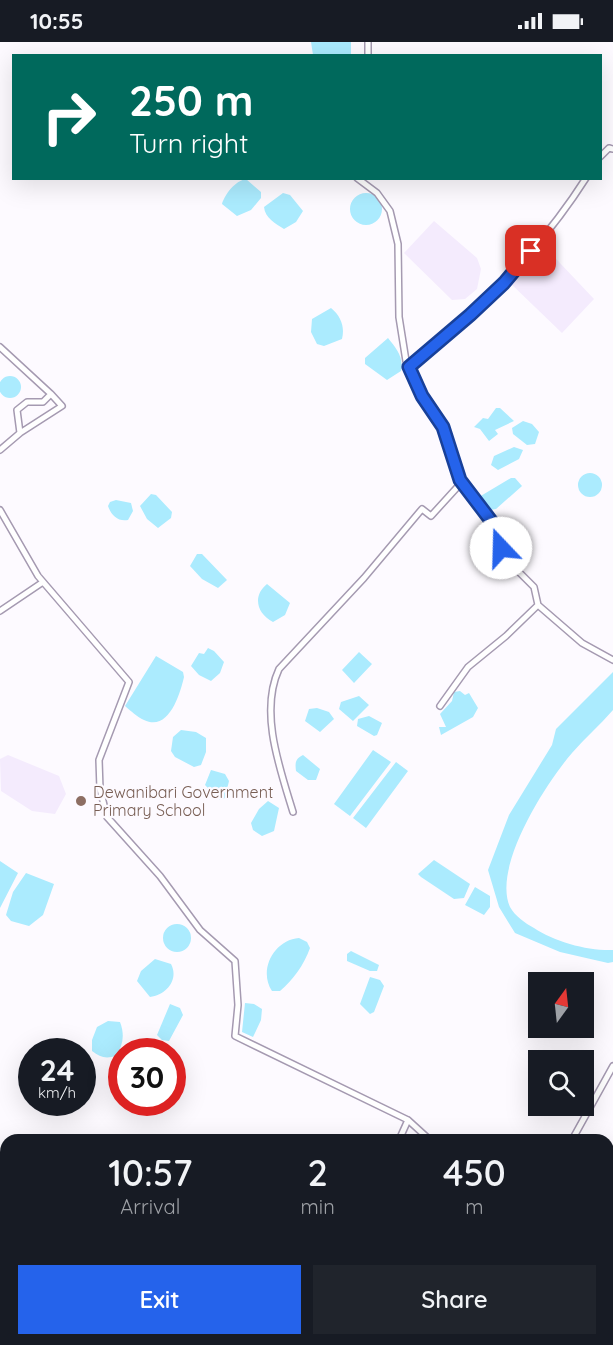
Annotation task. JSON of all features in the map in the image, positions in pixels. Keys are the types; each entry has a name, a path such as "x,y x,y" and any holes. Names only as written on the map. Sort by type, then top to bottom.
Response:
{"street":[{"path":"360,180 377,193 390,211 398,244 399,317 409,367 422,396 443,427 462,482 495,526 509,562 534,587 538,606 582,644 613,660"},
{"path":"409,367 504,283 542,240 585,180"},
{"path":"0,347 62,406 0,450"},
{"path":"20,434 17,410 27,402 43,402 51,394"},
{"path":"293,812 273,725 272,685 279,669 364,578 422,509 431,516 462,482"},
{"path":"0,510 43,582 129,682 99,760 100,789 108,817 160,876 200,930 235,961 237,1005 235,1036 408,1120 423,1134"},
{"path":"0,611 43,582"},
{"path":"440,706 468,667 538,606"},
{"path":"575,1134 613,1066"},
{"path":"402,1134 408,1120"}],"shaded area":[{"path":"434,221 477,258 481,269 477,289 465,299 452,300 404,253"},
{"path":"542,244 594,299 562,333 508,281 524,260"},
{"path":"8,755 59,776 66,794 55,814 32,811 1,791 0,759"}],"water":[{"path":"311,42 351,42 351,54 313,54"},
{"path":"247,180 261,192 261,198 251,210 237,216 222,204 225,196 238,182"},
{"path":"283,193 290,195 303,211 296,222 284,229 274,223 264,207"},
{"path":"366,193 377,198 382,209 377,220 366,225 355,220 350,209 355,198"},
{"path":"331,308 341,322 342,339 324,346 317,344 311,332 312,319"},
{"path":"388,338 399,353 402,366 401,371 387,380 365,364 365,358"},
{"path":"10,376 18,379 21,387 18,395 10,398 2,395 -1,387 2,379"},
{"path":"496,408 500,408 514,421 495,430 498,434 489,441 480,429 474,427 483,418 488,419"},
{"path":"523,421 532,424 539,432 535,444 527,445 513,434 512,428"},
{"path":"514,447 523,450 519,459 498,470 491,465 494,456"},
{"path":"590,473 595,474 601,480 601,490 595,496 590,497 585,496 579,490 578,485 579,480 585,474"},
{"path":"511,478 515,478 522,486 496,509 490,510 479,497"},
{"path":"151,494 156,495 172,512 171,518 158,528 147,519 140,506"},
{"path":"116,500 131,503 133,511 128,520 118,519 111,512 108,506 110,502"},
{"path":"197,554 202,554 227,580 218,588 202,579 190,566"},
{"path":"267,584 290,603 285,615 273,622 263,614 258,605 259,594"},
{"path":"208,648 224,662 220,673 211,681 199,675 191,666 199,653 204,654"},
{"path":"359,652 372,664 354,683 342,670"},
{"path":"156,656 183,672 184,677 180,693 172,709 160,721 153,722 141,719 125,706"},
{"path":"613,672 613,710 572,753 536,804 515,849 508,870 506,890 510,907 524,922 562,941 593,949 613,950 613,962 608,963 560,952 515,933 499,907 488,870 509,815 552,745 556,729"},
{"path":"460,691 465,695 469,693 478,708 473,717 441,735 439,727 446,727 440,714 452,701 454,692"},
{"path":"359,696 369,705 353,721 339,709 341,702"},
{"path":"317,708 329,712 334,719 320,732 305,721 309,709"},
{"path":"369,716 382,723 377,735 374,736 357,726 358,719"},
{"path":"181,730 196,732 206,738 206,752 201,765 194,767 175,757 171,751 173,737"},
{"path":"373,750 391,762 350,816 334,804"},
{"path":"303,755 320,769 316,780 308,780 296,771 296,762"},
{"path":"396,762 408,771 366,828 353,818"},
{"path":"211,770 225,774 229,781 225,798 220,800 205,785"},
{"path":"268,801 279,808 274,831 262,836 253,830 251,823 259,809"},
{"path":"434,860 470,884 464,898 454,899 418,874"},
{"path":"0,861 18,873 0,908"},
{"path":"26,873 54,884 43,915 29,926 11,921 6,915 13,892"},
{"path":"475,887 490,896 490,907 484,915 465,905"},
{"path":"177,924 187,928 191,938 187,948 177,952 167,948 163,938 167,928"},
{"path":"299,938 307,942 310,948 305,960 285,987 280,991 272,991 267,974 271,957 282,944"},
{"path":"351,951 379,965 377,971 370,971 347,961 347,954"},
{"path":"155,959 171,964 173,975 166,990 150,997 137,981 141,971"},
{"path":"370,977 380,980 384,986 374,1012 370,1014 360,1004"},
{"path":"245,1003 254,1004 262,1009 261,1020 253,1037 242,1032"},
{"path":"170,1004 180,1008 183,1015 171,1038 160,1038 157,1035"},
{"path":"108,1021 120,1022 122,1027 123,1038 108,1038 108,1057 96,1054 96,1038 93,1038 97,1027"}],"place":[{"name":"Dewanibari Government Primary School","path":"81,801"}],"route":[{"path":"501,548 501,537 495,526 460,480 443,427 422,396 409,367 504,283 531,251"}]}
